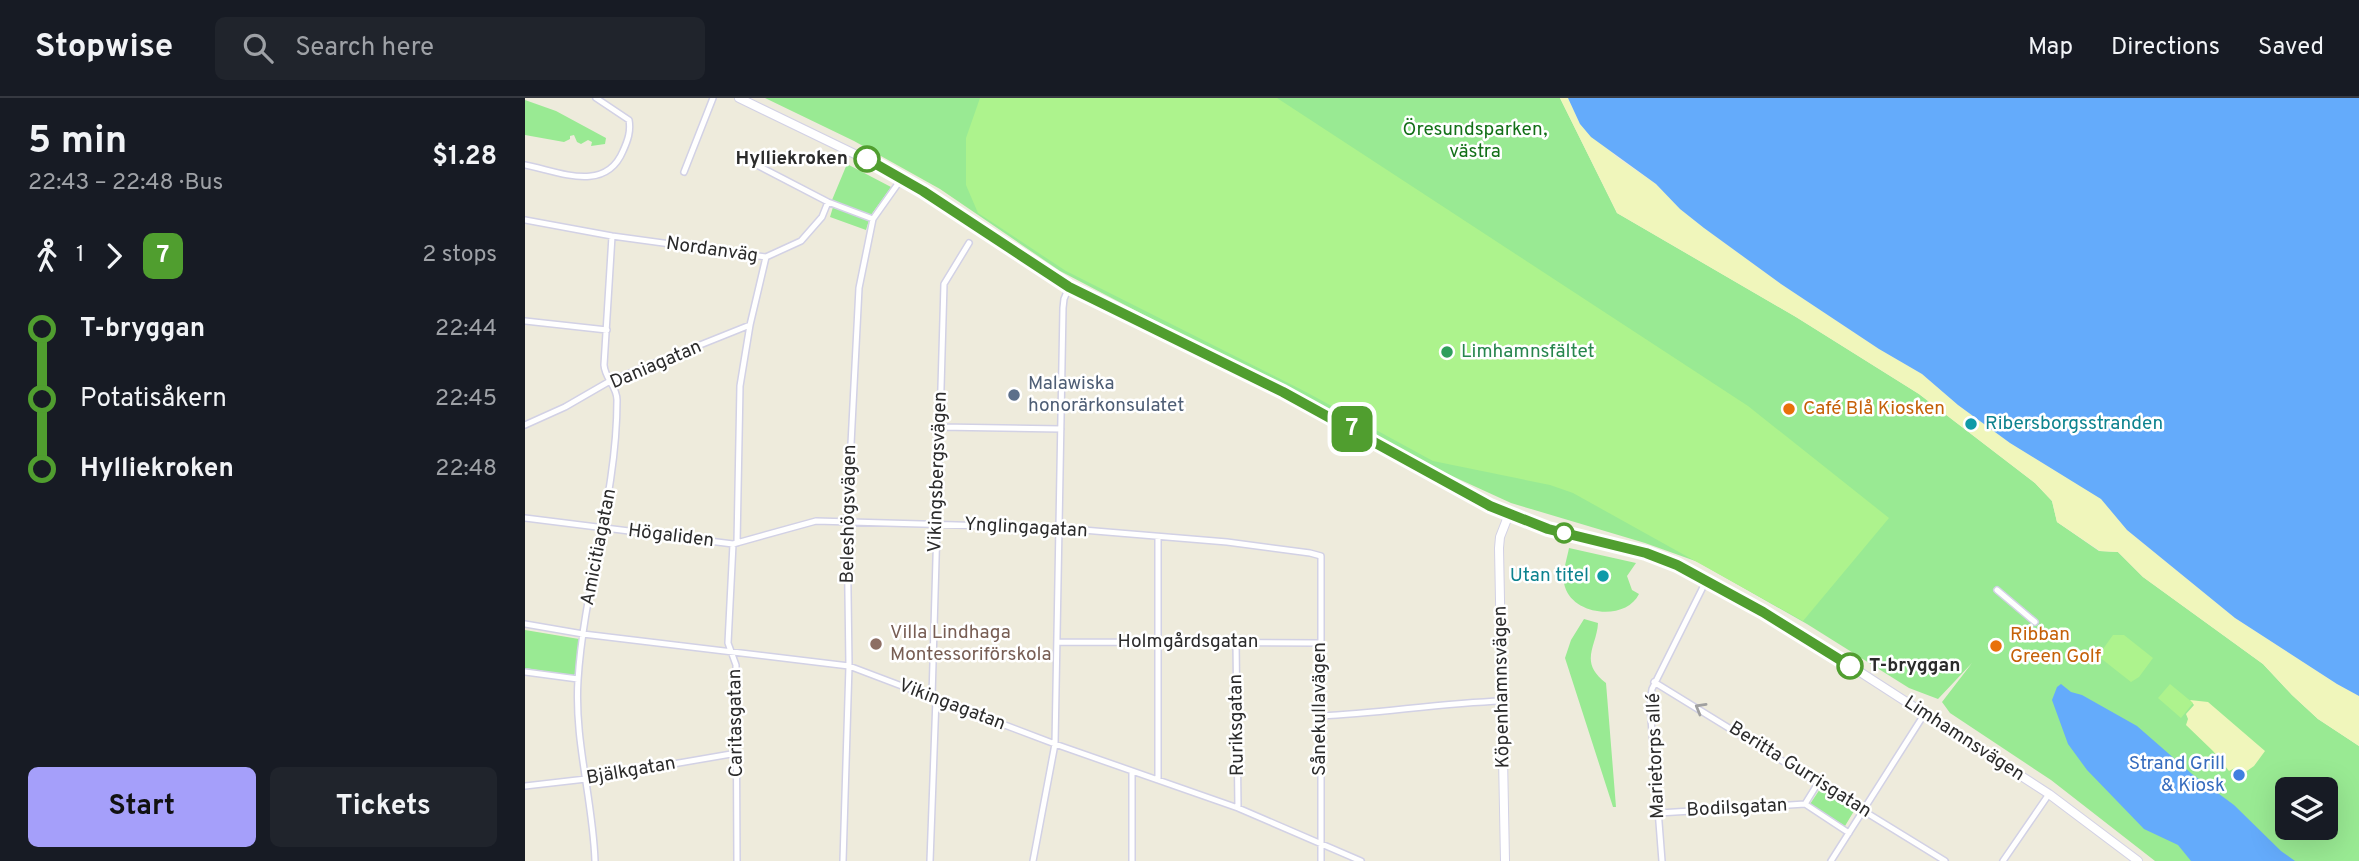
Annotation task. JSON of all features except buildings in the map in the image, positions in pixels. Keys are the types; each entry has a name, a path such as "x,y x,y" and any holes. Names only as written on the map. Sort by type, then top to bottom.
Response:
{"main road":[{"name":"Limhamnsvägen","path":"739,98 902,178 1069,287 1283,392 1490,506 1548,529 1646,553 1707,579 1802,635 2049,794 2138,861"},
{"name":"Köpenhamnsvägen","path":"1505,861 1499,548 1500,537 1509,514"}],"street":[{"path":"525,164 573,177 602,173 613,168 631,130 629,120 596,98"},
{"path":"684,172 713,98"},
{"path":"751,162 828,202 873,219"},
{"name":"Beleshögsvägen","path":"843,861 849,666 847,522 859,288 873,219 902,178"},
{"name":"Nordanväg","path":"525,220 612,236 767,257 801,241 822,217 828,202"},
{"name":"Amicitiagatan","path":"595,861 578,732 578,680 587,602 604,527 612,474 617,392 605,373 604,366 612,236"},
{"name":"Vikingsbergsvägen","path":"930,861 944,284 969,243"},
{"path":"963,253 971,258"},
{"name":"Caritasgatan","path":"737,861 736,665 728,643 735,544 740,386 750,325 767,257"},
{"path":"1033,861 1055,744 1064,299 1069,287"},
{"path":"525,321 607,330"},
{"name":"Daniagatan","path":"525,425 565,407 610,381 750,325"},
{"path":"940,427 1061,429"},
{"name":"Högaliden","path":"525,518 735,544"},
{"name":"Ynglingagatan","path":"735,544 808,522 847,522 1059,528 1227,542 1310,552 1321,556"},
{"path":"1158,537 1158,780"},
{"name":"Sånekullavägen","path":"1321,556 1321,861"},
{"name":"Marietorps allé","path":"1662,861 1650,706 1654,682 1707,579"},
{"path":"1997,590 2035,622"},
{"name":"Vikingagatan","path":"525,624 583,634 849,666 1055,744 1237,808 1361,861"},
{"name":"Holmgårdsgatan","path":"1057,642 1320,643"},
{"name":"Ruriksgatan","path":"1236,642 1237,808"},
{"path":"525,672 578,680"},
{"name":"Beritta Gurrisgatan","path":"1654,682 1945,861"},
{"path":"1321,716 1502,701"},
{"path":"1831,861 1924,713"},
{"name":"Bjälkgatan","path":"525,786 586,779 737,752"},
{"path":"1132,771 1132,861"},
{"path":"1805,804 1818,783"},
{"path":"2003,861 2049,794"},
{"name":"Bodilsgatan","path":"1658,813 1805,804 1849,833"}],"green space":[{"name":"Öresundsparken, västra","path":"765,98 1560,98 1617,213 1796,317 1919,394 2035,483 2052,501 2057,522 2099,551 2118,552 2143,577 2263,664 2318,719 2359,746 2359,861 2155,861 2051,780 1950,713 1942,702 1972,663 1938,699 1909,688 1807,624 1698,562 1645,543 1511,503 1428,465 1291,389 1060,271 940,189 854,141"},
{"name":"Limhamnsfältet","path":"980,98 1277,98 1748,406 1889,518 1803,621 1573,493 1550,485 1433,461 1306,392 1066,271 978,213 966,185 966,138"},
{"path":"525,100 556,111 606,138 605,144 591,146 592,142 588,140 581,144 574,135 564,142 525,135"},
{"path":"847,164 891,187 871,215 832,200"},
{"path":"833,207 869,220 866,230 830,217"},
{"path":"1569,548 1636,563 1627,576 1632,590 1639,594 1632,603 1612,611 1601,612 1579,604 1570,597 1564,582"},
{"path":"1584,619 1598,623 1591,661 1593,668 1606,683 1616,807 1613,807 1565,658 1571,640"},
{"path":"525,630 579,639 575,676 525,668"},
{"path":"2113,635 2124,635 2153,658 2139,677 2131,682 2098,656"},
{"path":"2170,684 2193,703 2181,718 2158,698"},
{"path":"1820,789 1854,811 1845,826 1810,804"}],"sand":[{"name":"Ribersborgsstranden","path":"1560,98 1568,98 1580,124 1618,158 1656,184 1680,209 1704,228 1781,284 1922,374 1958,405 2010,443 2102,499 2127,530 2235,618 2359,696 2359,746 2318,719 2263,664 2143,577 2118,552 2100,551 2057,522 2052,501 2035,483 1919,394 1796,317 1617,213"},
{"path":"2190,700 2208,702 2265,751 2254,766 2244,773 2237,767 2229,771 2186,725 2186,714 2194,705"}],"water":[{"path":"1568,98 2359,98 2359,696 2235,618 2127,530 2101,499 2010,443 1958,405 1922,374 1781,284 1704,228 1680,209 1656,184 1591,137 1580,124"},
{"path":"2061,684 2071,692 2082,695 2137,726 2192,774 2234,805 2281,851 2295,861 2191,861 2178,845 2144,829 2087,770 2068,744 2052,700"}],"bus line":[{"name":"7","path":"867,159 923,191 1069,287 1283,392 1490,506 1548,529 1646,553 1677,565 1707,579 1850,666"}],"place":[{"name":"Hylliekroken","path":"867,159"},
{"name":"Limhamnsfältet","path":"1447,352"},
{"name":"Malawiska honorärkonsulatet","path":"1014,395"},
{"name":"Café Blå Kiosken","path":"1789,409"},
{"name":"Ribersborgsstranden","path":"1971,424"},
{"name":"Utan titel","path":"1603,576"},
{"name":"Villa Lindhaga Montessoriförskola","path":"876,644"},
{"name":"Ribban Green Golf","path":"1996,646"},
{"name":"T-bryggan","path":"1850,666"},
{"name":"Strand Grill & Kiosk","path":"2239,775"}]}
